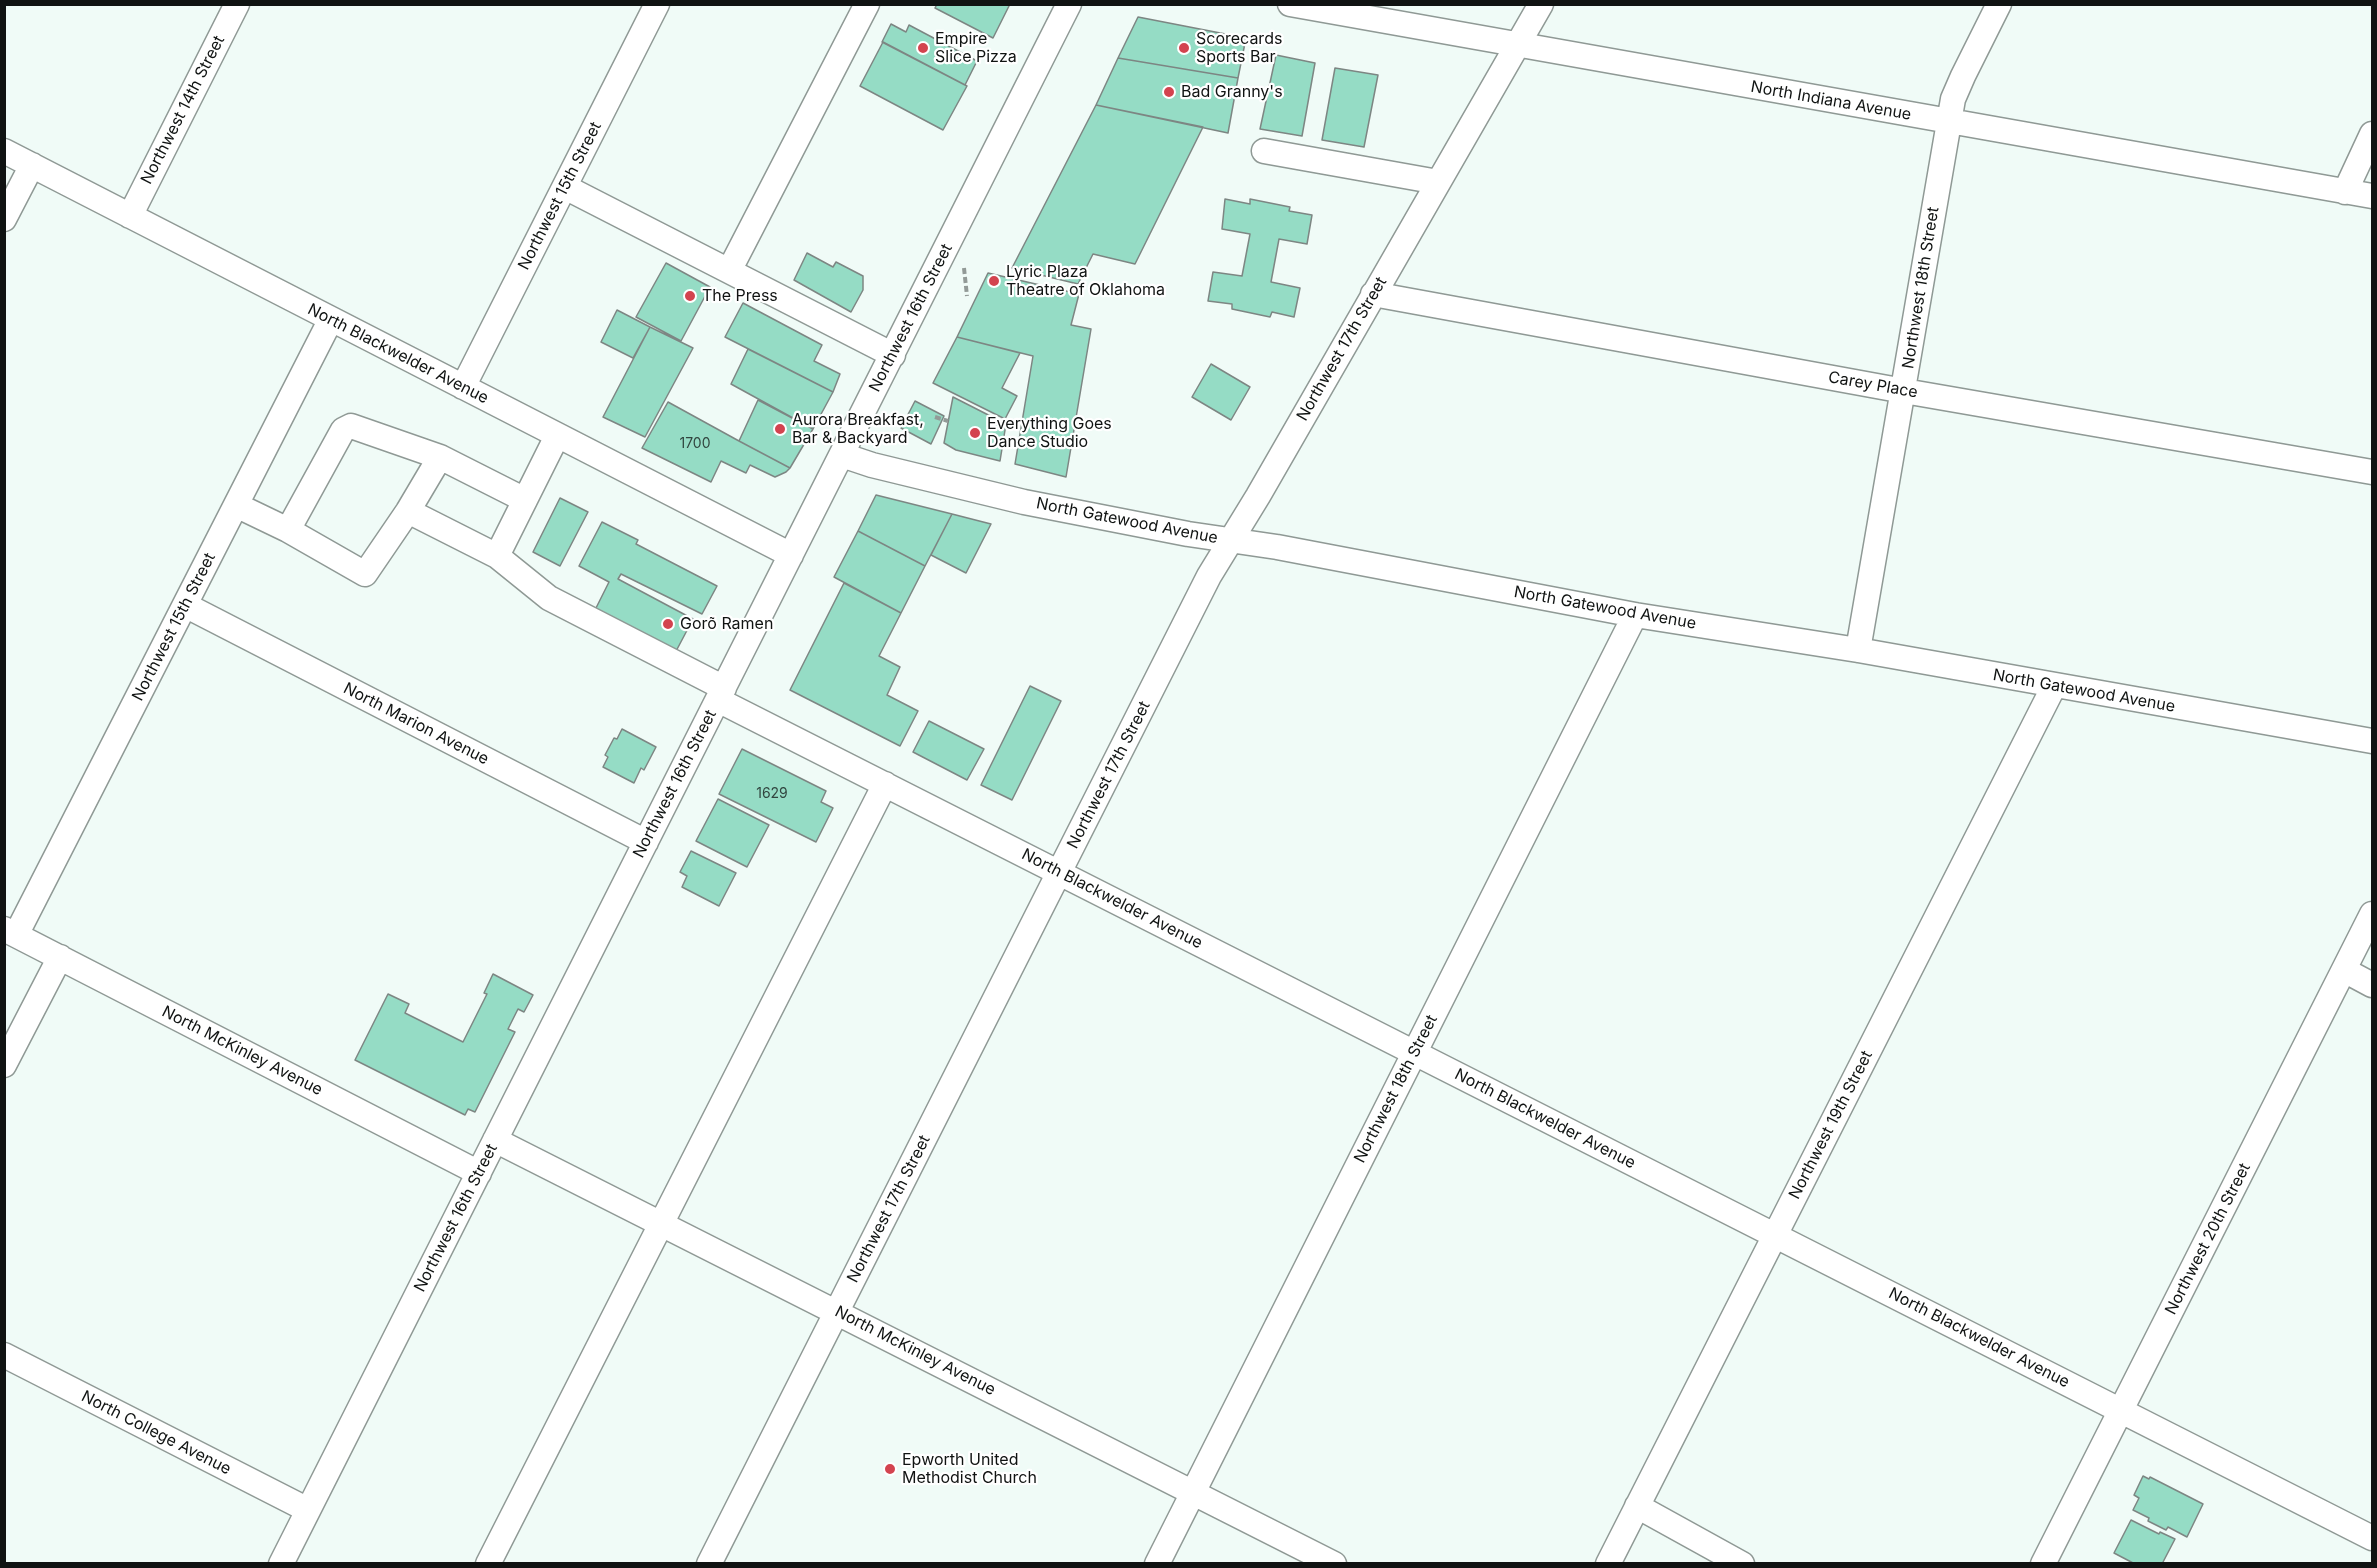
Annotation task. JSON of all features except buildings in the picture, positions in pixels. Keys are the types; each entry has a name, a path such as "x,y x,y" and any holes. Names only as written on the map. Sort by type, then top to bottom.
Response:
{"street":[{"name":"Northwest 14th Street","path":"130,216 237,4"},
{"name":"Northwest 15th Street","path":"463,387 657,4"},
{"path":"729,271 867,4"},
{"name":"Northwest 16th Street","path":"281,1563 1069,4"},
{"name":"North Indiana Avenue","path":"1290,4 2373,196"},
{"name":"Northwest 17th Street","path":"709,1563 1209,576 1232,541 1541,4"},
{"name":"Northwest 18th Street","path":"1858,650 1953,99 1999,4"},
{"path":"2344,192 2373,134"},
{"name":"North Blackwelder Avenue","path":"4,151 791,555"},
{"path":"1264,152 1438,182"},
{"path":"4,219 32,165"},
{"path":"566,187 893,355"},
{"name":"Carey Place","path":"1373,294 1904,391 2373,472"},
{"name":"Northwest 15th Street","path":"10,932 185,606 331,319"},
{"path":"288,530 343,430 351,426 440,457 525,500"},
{"path":"497,556 557,436"},
{"name":"North Gatewood Avenue","path":"842,455 872,465 1024,502 1124,522 1635,615 1858,650 2373,741"},
{"path":"236,504 288,530 365,574 408,511 440,457"},
{"name":"North Blackwelder Avenue","path":"408,511 497,556 549,598 885,784 2373,1538"},
{"name":"North Marion Avenue","path":"185,606 646,842"},
{"name":"Northwest 18th Street","path":"1157,1563 1635,615"},
{"name":"Northwest 19th Street","path":"1608,1563 2054,686"},
{"path":"488,1563 885,784"},
{"name":"Northwest 20th Street","path":"2043,1563 2373,914"},
{"name":"North McKinley Avenue","path":"10,932 479,1173"},
{"path":"4,1065 60,957"},
{"path":"2344,970 2373,984"},
{"name":"North McKinley Avenue","path":"495,1140 1334,1563"},
{"name":"North College Avenue","path":"4,1355 308,1510"},
{"path":"1637,1506 1742,1563"}],"path":[{"path":"964,268 967,296"},
{"path":"935,417 948,421"}],"place":[{"name":"Empire Slice Pizza","path":"923,48"},
{"name":"Scorecards Sports Bar","path":"1184,48"},
{"name":"Bad Granny's","path":"1169,92"},
{"name":"Lyric Plaza Theatre of Oklahoma","path":"994,281"},
{"name":"The Press","path":"690,296"},
{"name":"Aurora Breakfast, Bar & Backyard","path":"780,429"},
{"name":"Everything Goes Dance Studio","path":"975,433"},
{"name":"Gorõ Ramen","path":"668,624"},
{"name":"Epworth United Methodist Church","path":"890,1469"}]}
